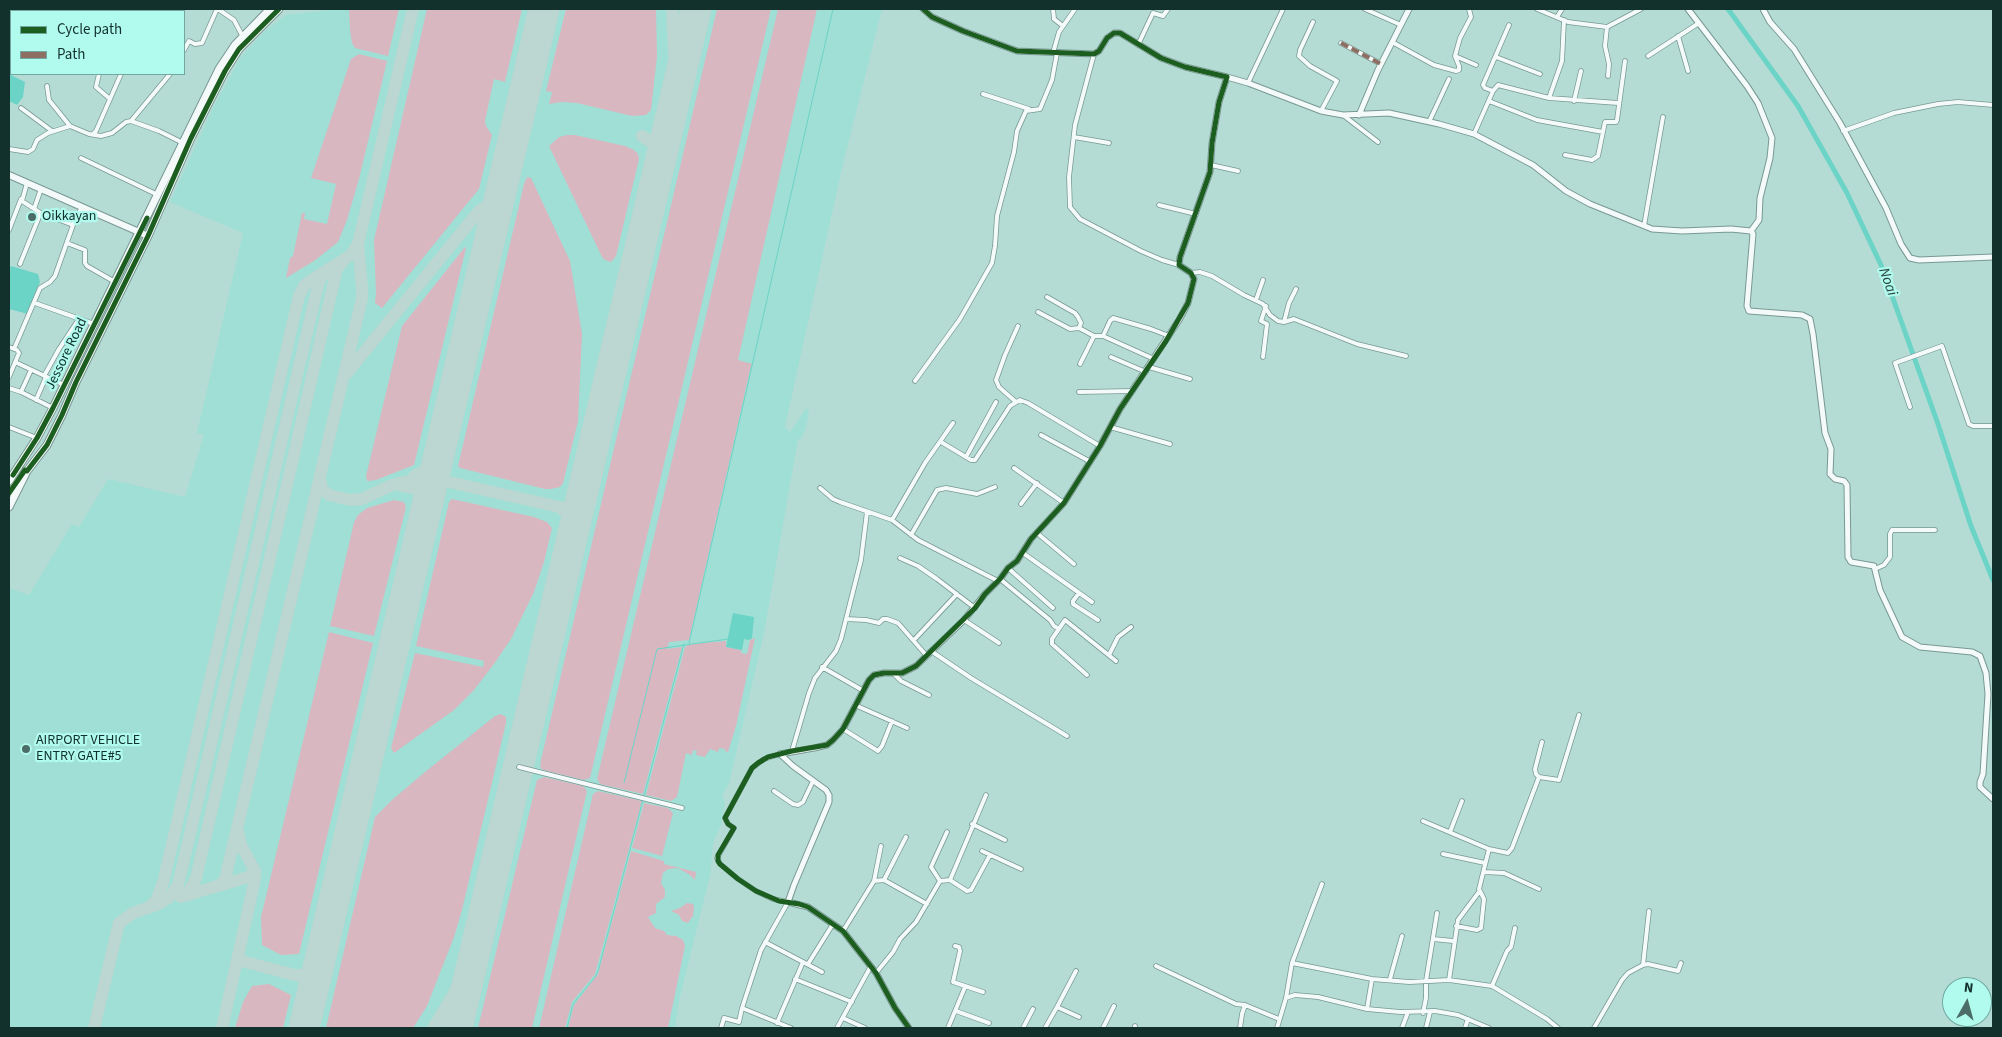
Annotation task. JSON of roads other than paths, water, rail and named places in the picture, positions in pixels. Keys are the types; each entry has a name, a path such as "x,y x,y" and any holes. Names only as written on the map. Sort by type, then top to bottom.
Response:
{"highway":[{"name":"Jessore Road","path":"9,481 37,438 53,408 219,69 243,36 270,9"},
{"path":"9,507 28,471 46,445 62,415 76,382 148,236 191,138 225,70 239,49 279,9"}],"main road":[{"path":"9,175 148,236"},
{"path":"9,492 25,470 28,471"}],"street":[{"path":"185,48 189,41 195,44 202,43 218,9 234,20 243,36"},
{"path":"923,9 932,17 992,43 1017,51 1094,54 1099,51 1107,38 1114,33 1120,33 1161,58 1185,68 1248,83 1321,111 1342,116 1389,113 1474,134 1532,165 1566,191 1590,204 1644,226 1660,231 1731,229 1751,231"},
{"path":"1053,9 1054,19 1063,26"},
{"path":"983,94 1029,109 1040,109 1052,80 1057,37 1075,9"},
{"path":"1138,45 1153,13 1163,16 1168,9"},
{"path":"1248,83 1283,9"},
{"path":"1365,9 1401,25"},
{"path":"1359,115 1408,9"},
{"path":"1392,42 1434,65 1456,71 1459,70 1455,56 1460,38 1471,17 1469,9"},
{"path":"1538,9 1564,20 1607,26 1641,9"},
{"path":"1557,18 1562,9"},
{"path":"1688,9 1747,86 1758,103 1772,138 1770,158 1760,198 1759,220 1751,231"},
{"path":"1763,9 1770,22 1794,49 1844,131 1886,208 1901,244 1910,258 1919,260 1993,256"},
{"path":"1549,98 1562,61 1564,20"},
{"path":"1313,22 1299,56 1310,66 1337,81 1321,111"},
{"path":"1648,56 1699,23"},
{"path":"1493,91 1485,88 1483,85 1509,25"},
{"path":"1607,26 1605,46 1608,76"},
{"path":"1678,36 1688,71"},
{"path":"1341,43 1381,64"},
{"path":"909,1028 895,1008 876,973 843,931 808,907 772,899 756,890 738,879 720,864 717,858 734,828 728,824 725,818 752,768 764,758 827,745 842,729 862,690 874,675 902,673 916,666 964,620 1008,568 1018,561 1037,533 1064,503 1188,303 1194,279 1191,273 1179,265 1141,251 1080,219 1070,207 1069,198 1074,137 1094,54"},
{"path":"1455,56 1476,65"},
{"path":"1496,57 1540,74"},
{"path":"1565,155 1594,159 1598,156 1606,122 1616,121 1625,61"},
{"path":"1574,101 1581,71"},
{"path":"99,75 96,87 110,99"},
{"path":"93,134 121,75"},
{"path":"47,86 49,100 70,126 93,134 107,136 126,122 131,121 169,75"},
{"path":"1179,265 1211,165 1212,143 1219,102 1227,77"},
{"path":"1429,122 1450,79"},
{"path":"1474,134 1493,91 1496,86 1501,84 1549,98 1618,104"},
{"path":"1488,101 1537,120 1603,132"},
{"path":"1844,131 1894,113 1938,104 1958,102 1993,105"},
{"path":"21,108 52,132"},
{"path":"915,381 960,319 992,264 996,246 997,216 1014,152 1017,131 1024,114 1029,109"},
{"path":"1342,116 1378,142"},
{"path":"1644,226 1663,117"},
{"path":"131,121 183,143"},
{"path":"9,149 28,152 33,149 37,140 52,132 70,126"},
{"path":"1074,137 1109,143"},
{"path":"81,158 158,195"},
{"path":"1211,165 1238,171"},
{"path":"9,230 27,183"},
{"path":"34,208 41,189"},
{"path":"22,199 23,203 39,212 73,226"},
{"path":"1159,205 1196,214"},
{"path":"14,349 42,286 50,282 55,276 82,207"},
{"path":"20,264 39,220 39,212"},
{"path":"1751,231 1753,234 1747,306 1749,310 1802,315 1810,320 1814,334 1825,433 1831,450 1830,474 1835,479 1844,481 1847,485 1848,557 1851,562 1874,566 1880,590 1902,637 1920,647 1972,652 1980,656 1986,673 1988,694 1983,774 1980,787 1993,798"},
{"path":"67,242 84,250 87,266 116,282"},
{"path":"1191,273 1204,272 1256,300 1266,306 1274,319 1284,322 1294,319 1358,344 1406,356"},
{"path":"1256,300 1263,280"},
{"path":"1284,322 1296,289"},
{"path":"1047,297 1068,308 1078,317 1081,324 1079,328"},
{"path":"34,303 95,324"},
{"path":"1263,357 1268,324 1261,321 1266,306"},
{"path":"1038,312 1070,329 1079,328 1094,336 1103,336 1154,359"},
{"path":"36,400 58,350 79,318"},
{"path":"1103,336 1110,321 1114,318 1169,336"},
{"path":"1016,402 999,387 996,380 1018,326"},
{"path":"1080,364 1094,336"},
{"path":"9,346 18,353 9,377"},
{"path":"1910,407 1894,364 1935,348 1944,347 1969,424 1973,426 1993,426"},
{"path":"1111,357 1146,372"},
{"path":"9,363 15,363 64,386"},
{"path":"1149,367 1190,379"},
{"path":"21,392 31,370"},
{"path":"9,388 53,408"},
{"path":"1079,392 1133,391"},
{"path":"941,442 970,460 977,459 1010,406 1020,400 1028,402 1100,446"},
{"path":"966,456 996,402"},
{"path":"892,520 925,463 953,423"},
{"path":"9,427 37,438"},
{"path":"1110,427 1170,444"},
{"path":"1040,435 1089,461"},
{"path":"1014,468 1064,503"},
{"path":"1021,504 1037,483"},
{"path":"911,535 937,490 946,488 977,494 995,487"},
{"path":"820,488 833,499 892,520 918,540 999,580 1059,629"},
{"path":"792,751 809,693 822,667 836,650 846,619 861,560 867,512"},
{"path":"1875,569 1884,565 1890,557 1890,534 1892,530 1935,530"},
{"path":"1037,533 1074,564"},
{"path":"1023,553 1092,602"},
{"path":"900,558 918,566 975,608"},
{"path":"1008,568 1053,608"},
{"path":"1079,593 1073,604 1098,620"},
{"path":"914,640 957,594"},
{"path":"846,619 879,623 883,619 887,619 898,623 929,653 1067,736"},
{"path":"964,620 999,643"},
{"path":"1087,675 1052,644 1052,639 1066,620 1116,661"},
{"path":"1109,655 1118,637 1131,627"},
{"path":"822,667 862,690"},
{"path":"893,673 901,681 929,695"},
{"path":"855,705 907,728"},
{"path":"1542,742 1535,769 1536,774 1539,777 1558,780 1560,779 1579,715"},
{"path":"842,729 878,751 882,746 892,721"},
{"path":"721,1028 724,1018 738,1022 765,942 788,902 829,802 828,792 780,754"},
{"path":"519,767 682,808"},
{"path":"1423,821 1506,854 1511,852 1539,777"},
{"path":"774,791 793,804 798,805 803,802 814,781"},
{"path":"950,880 964,851 972,824 986,795"},
{"path":"1450,832 1462,801"},
{"path":"972,824 1005,840"},
{"path":"940,881 931,867 947,832"},
{"path":"884,880 906,837"},
{"path":"843,931 874,881 881,846"},
{"path":"1449,980 1456,926 1461,914 1479,892 1489,848"},
{"path":"982,851 1021,869"},
{"path":"1443,854 1485,863"},
{"path":"940,881 950,880 967,890 971,890 990,855"},
{"path":"1484,872 1504,873 1539,889"},
{"path":"874,881 884,880 927,904"},
{"path":"876,973 893,952 900,939 916,922 940,881"},
{"path":"1277,1028 1286,998 1292,963 1322,884"},
{"path":"1456,926 1480,929 1484,899 1479,892"},
{"path":"1643,965 1649,912"},
{"path":"1423,1013 1437,913"},
{"path":"808,964 833,924"},
{"path":"1492,986 1507,951 1511,947 1515,928"},
{"path":"1390,979 1402,936"},
{"path":"1433,938 1454,941"},
{"path":"765,942 822,972"},
{"path":"955,946 959,947 960,951 952,980 954,983 964,987 983,992"},
{"path":"777,1023 803,962"},
{"path":"1292,963 1372,979 1408,982 1449,980 1492,986 1558,1028"},
{"path":"1594,1028 1628,973 1643,965 1655,965 1678,971 1681,963"},
{"path":"838,1028 871,966"},
{"path":"1156,966 1236,1004 1279,1019"},
{"path":"1045,1028 1076,971"},
{"path":"795,979 852,1002"},
{"path":"1367,1008 1372,979"},
{"path":"948,1028 964,987"},
{"path":"1286,998 1294,995 1318,997 1367,1008 1458,1015 1489,1028"},
{"path":"1104,1028 1114,1006"},
{"path":"1240,1028 1245,1006"},
{"path":"1057,1007 1079,1017"},
{"path":"742,1008 781,1026 790,1028"},
{"path":"1023,1028 1032,1009"},
{"path":"956,1011 989,1023"},
{"path":"1402,1028 1408,1012"},
{"path":"1426,1028 1430,1012"},
{"path":"843,1018 865,1028"},
{"path":"1466,1028 1468,1019"}],"waterway":[{"path":"689,643 833,9"},
{"name":"Noai","path":"1728,9 1798,106 1847,193 1881,265 1938,424 1971,526 1993,580"},
{"path":"624,783 657,649 728,639"},
{"path":"567,1028 573,1004 598,971 684,644"}],"place":[{"name":"Oikkayan","path":"32,217"},
{"name":"AIRPORT VEHICLE ENTRY GATE#5","path":"26,749"}]}
